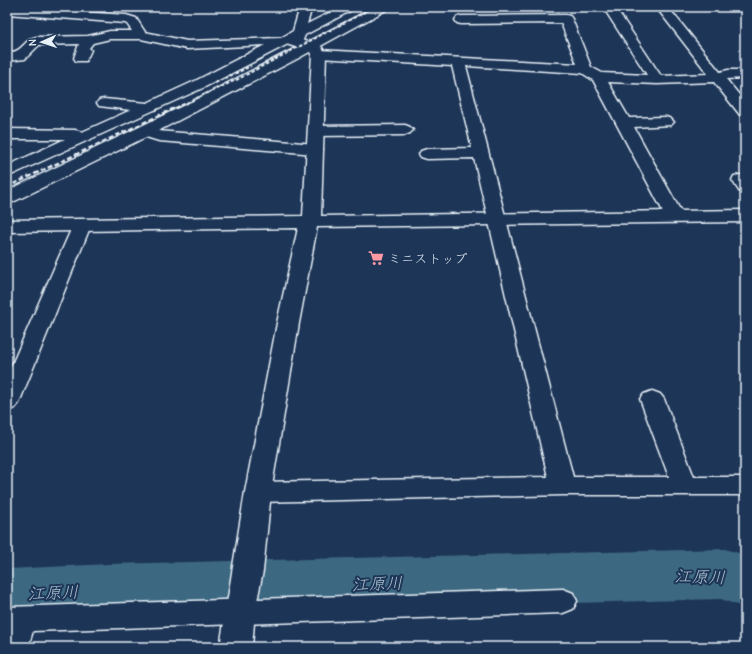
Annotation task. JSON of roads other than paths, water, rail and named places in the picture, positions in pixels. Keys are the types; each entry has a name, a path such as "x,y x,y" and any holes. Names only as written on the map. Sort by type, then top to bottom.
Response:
{"street":[{"path":"126,19 134,7"},
{"path":"236,647 241,605 248,571 258,492 305,236 313,212 316,140 300,43 302,16 306,7"},
{"path":"7,198 145,132 300,43 350,7"},
{"path":"7,172 200,84 384,7"},
{"path":"609,7 657,80"},
{"path":"662,7 745,112"},
{"path":"7,10 126,19 132,21 135,32"},
{"path":"461,20 566,20 585,69"},
{"path":"7,57 20,56 36,41 88,40 110,35 135,32 187,45 300,43 458,62 585,69 599,77 657,80 745,74"},
{"path":"81,58 84,50 83,48 88,40"},
{"path":"458,62 563,486"},
{"path":"599,77 675,217"},
{"path":"104,103 149,108"},
{"path":"624,123 666,122"},
{"path":"145,132 159,136 316,140 405,130"},
{"path":"7,134 75,135 82,138"},
{"path":"427,154 481,153"},
{"path":"7,226 745,216"},
{"path":"7,403 82,225"},
{"path":"652,399 685,486"},
{"path":"258,492 563,486 745,486"},
{"path":"13,647 14,619 241,605 563,601"}],"waterway":[{"name":"江原川","path":"7,595 109,590 725,574 745,582"}],"railway":[{"path":"171,110 238,79 374,7"},
{"path":"215,83 251,66"},
{"path":"7,187 173,109"}],"place":[{"name":"ミニストップ","path":"376,258"}]}
